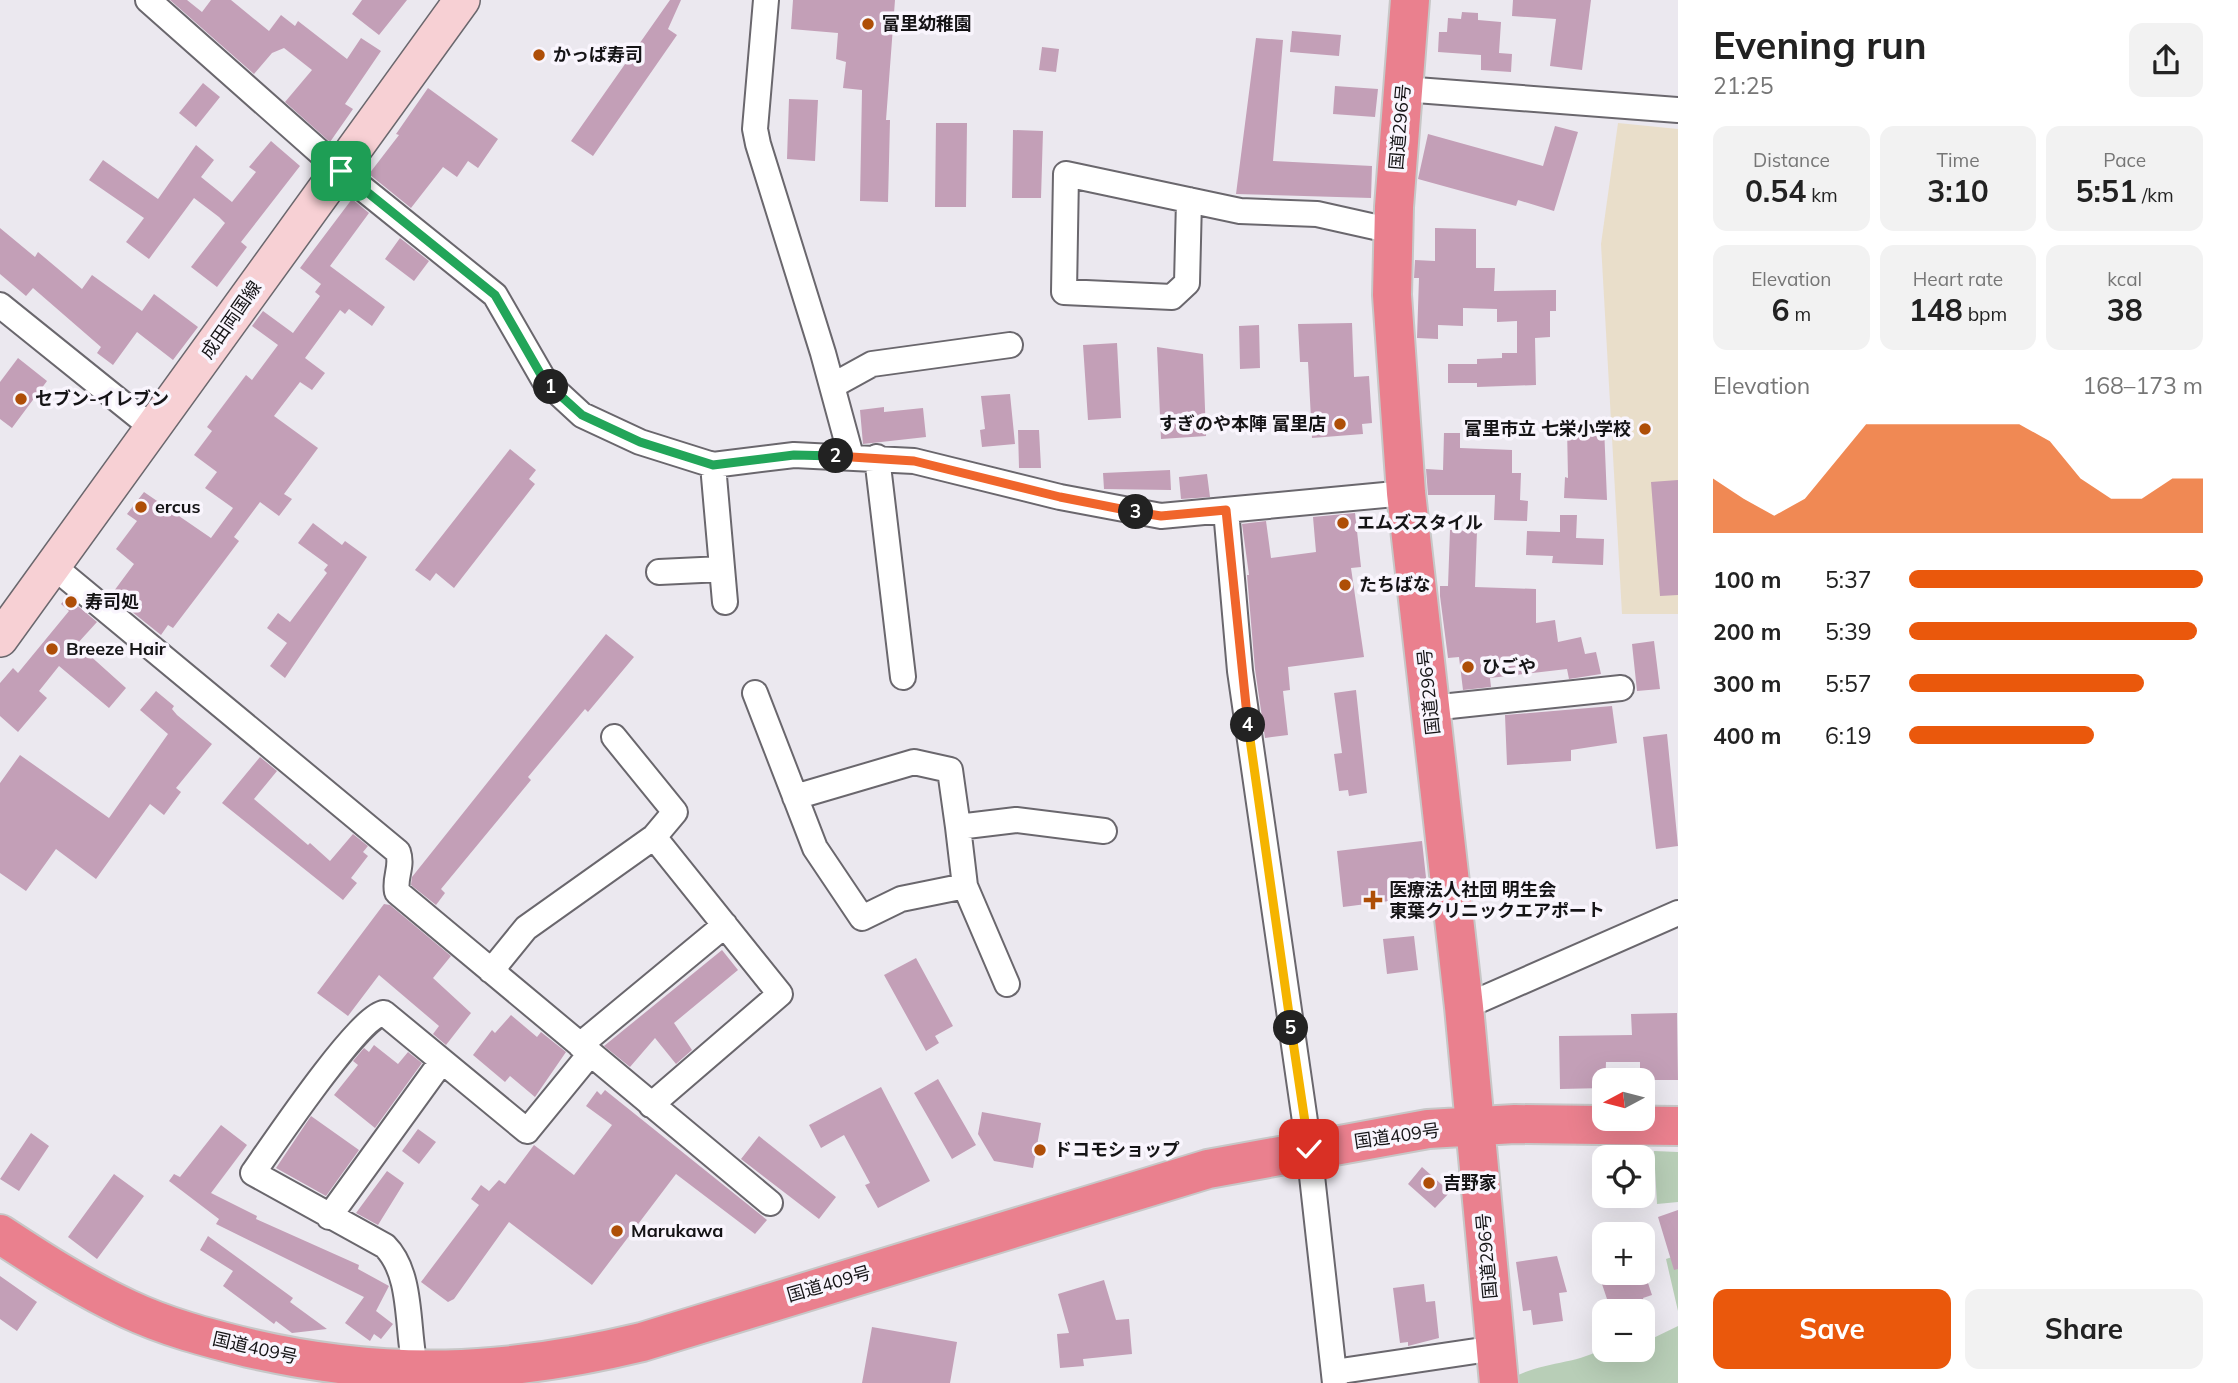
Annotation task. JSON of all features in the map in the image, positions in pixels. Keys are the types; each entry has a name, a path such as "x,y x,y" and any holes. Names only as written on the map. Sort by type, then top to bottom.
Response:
{"highway":[{"name":"国道296号","path":"1410,0 1393,231 1392,295 1406,493 1464,1007 1497,1366"},
{"name":"国道409号","path":"0,1234 89,1289 130,1310 174,1327 285,1356 415,1371 548,1362 642,1342 1208,1169 1309,1149 1428,1129 1475,1126 1678,1126"}],"main road":[{"name":"成田両国線","path":"0,639 341,171 462,0"}],"street":[{"path":"766,0 755,129 851,457"},
{"path":"156,3 341,171 495,295 544,380 582,415 640,442 713,465 794,455 877,457 914,461 1060,497 1161,516 1406,493"},
{"path":"1403,89 1678,110"},
{"path":"1189,200 1187,283 1172,297 1064,292 1066,174 1189,200 1240,211 1317,214 1393,231"},
{"path":"0,305 154,429"},
{"path":"832,386 872,364 1010,345"},
{"path":"877,457 903,677"},
{"path":"713,465 725,602"},
{"path":"1226,510 1240,671 1309,1149 1334,1377 1497,1366"},
{"path":"53,566 398,852 401,863 395,882 397,892 770,1203"},
{"path":"659,572 722,569"},
{"path":"1430,708 1621,688"},
{"path":"755,693 816,848 862,918 901,899 965,886"},
{"path":"491,971 526,928 654,837 675,812 614,737"},
{"path":"795,797 914,762 950,770 965,886 1007,984"},
{"path":"958,827 1016,820 1104,831"},
{"path":"652,1104 780,994 654,837"},
{"path":"1464,1007 1678,913"},
{"path":"415,1371 409,1344 405,1289 395,1256 385,1246 253,1173 275,1141 350,1041 376,1014 384,1013 527,1131 585,1049 725,925"},
{"path":"329,1217 442,1061"}],"shaded area":[{"name":"富里市立 七栄小学校","path":"1618,123 1678,129 1678,614 1622,614 1601,244"}],"green space":[{"path":"1655,1151 1678,1152 1678,1202 1657,1204"},
{"path":"1678,1255 1678,1311 1666,1259"},
{"path":"1678,1326 1678,1383 1514,1383 1513,1378 1524,1373 1592,1354 1592,1362 1655,1362 1655,1337"}],"building":[{"path":"170,0 187,0 202,12 211,0 231,0 269,31 281,15 295,26 298,21 347,59 361,38 381,51 345,104 353,109 330,142 285,102 312,70 284,48 272,53 254,74"},
{"path":"362,0 407,0 379,35 352,14"},
{"path":"670,0 681,0 668,29 677,35 593,156 571,141"},
{"path":"793,0 895,0 886,120 890,120 888,202 860,201 862,90 843,88 846,62 836,59 838,33 791,29"},
{"path":"1513,0 1591,0 1582,70 1550,66 1556,19 1512,16"},
{"path":"1462,12 1478,13 1478,20 1501,22 1499,53 1512,54 1511,72 1481,70 1481,55 1438,52 1439,32 1447,32 1448,18 1461,19"},
{"path":"1292,31 1341,35 1339,56 1290,52"},
{"path":"1256,38 1283,40 1273,161 1372,166 1371,198 1236,194"},
{"path":"1042,47 1059,49 1056,72 1039,70"},
{"path":"203,83 220,97 196,127 179,113"},
{"path":"1335,86 1378,89 1375,117 1333,114"},
{"path":"428,88 498,139 478,168 468,161 457,177 443,167 411,208 369,174 399,135 396,134"},
{"path":"789,99 818,100 815,161 787,159"},
{"path":"936,123 967,123 966,207 935,207"},
{"path":"1555,126 1578,132 1554,211 1518,200 1516,206 1418,179 1428,134 1543,166"},
{"path":"1013,130 1043,131 1041,198 1012,198"},
{"path":"271,141 300,166 241,242 247,247 217,287 191,267 225,223 219,217 194,198 149,259 126,242 144,218 89,180 103,160 158,199 196,145 214,160 201,177 232,202 256,172 249,167"},
{"path":"352,199 369,213 330,266 385,307 372,326 349,309 345,314 340,310 305,358 325,373 312,390 300,382 274,416 318,448 284,494 292,499 279,516 260,502 234,537 239,541 173,628 168,625 161,635 111,595 134,564 116,549 137,521 127,514 144,492 211,538 233,508 205,488 217,472 194,455 212,431 207,427 246,375 252,380 278,345 252,326 263,311 293,333 320,296 315,292 321,284 300,268"},
{"path":"0,228 35,257 38,252 82,289 92,275 142,311 154,294 198,327 173,360 137,332 113,365 97,353 101,347 33,288 26,296 0,274"},
{"path":"1435,228 1476,229 1476,268 1495,268 1494,291 1556,290 1556,311 1550,311 1550,337 1535,338 1536,385 1477,387 1477,383 1448,383 1448,364 1477,364 1477,359 1502,358 1502,353 1517,353 1517,321 1497,322 1497,309 1463,308 1463,326 1438,325 1438,339 1417,338 1419,278 1414,278 1415,260 1435,261"},
{"path":"400,238 429,261 414,281 385,259"},
{"path":"1352,323 1354,377 1369,376 1372,423 1362,424 1363,434 1312,438 1308,362 1300,362 1298,324"},
{"path":"1259,325 1260,368 1240,369 1239,326"},
{"path":"1117,343 1121,418 1088,420 1083,345"},
{"path":"1157,347 1203,354 1206,436 1161,439"},
{"path":"18,358 47,381 12,428 0,419 0,382"},
{"path":"1010,394 1015,444 982,447 980,430 985,429 981,396"},
{"path":"884,407 884,412 923,408 926,437 863,444 860,410"},
{"path":"1604,426 1607,500 1564,498 1565,477 1568,478 1567,427"},
{"path":"1018,430 1039,430 1041,468 1019,468"},
{"path":"1444,433 1460,433 1460,448 1512,450 1512,473 1521,473 1520,500 1528,501 1527,521 1494,520 1495,495 1428,495 1426,469 1443,470"},
{"path":"510,449 536,470 529,479 535,484 454,588 436,573 430,581 415,570"},
{"path":"1170,470 1171,490 1104,489 1103,473"},
{"path":"1207,474 1210,497 1181,499 1179,477"},
{"path":"1678,480 1678,595 1660,596 1651,482"},
{"path":"1355,513 1361,567 1351,568 1364,657 1288,667 1290,690 1283,691 1288,735 1265,738 1255,669 1249,575 1242,524 1266,521 1271,558 1316,552 1313,517"},
{"path":"1560,515 1577,515 1576,538 1604,539 1603,565 1552,563 1553,556 1526,555 1527,531 1560,532"},
{"path":"313,523 342,545 345,541 367,557 285,678 270,666 287,643 267,628 278,613 290,622 327,573 324,570 328,565 298,543"},
{"path":"1450,530 1477,531 1475,587 1536,589 1536,623 1555,620 1558,642 1581,637 1585,654 1596,652 1601,674 1569,679 1567,669 1490,678 1491,687 1463,690 1459,657 1448,658 1440,596 1440,586 1448,586"},
{"path":"67,597 97,622 77,644 126,688 109,708 59,666 39,691 47,698 18,732 0,716 0,683 13,668 18,673 69,611 61,604"},
{"path":"606,634 634,657 588,712 585,709 528,777 531,780 441,889 445,893 436,905 411,885 412,877"},
{"path":"1654,641 1660,689 1637,691 1632,644"},
{"path":"1356,690 1367,793 1349,796 1348,790 1339,791 1334,754 1342,753 1334,693"},
{"path":"156,691 174,706 172,709 177,715 212,744 176,788 181,792 164,815 150,804 96,879 56,849 26,891 0,873 0,783 20,755 109,818 168,734 140,710"},
{"path":"1612,706 1617,743 1571,750 1571,761 1507,765 1505,715"},
{"path":"1667,734 1678,846 1656,849 1643,737"},
{"path":"260,757 277,771 254,799 308,845 310,843 330,861 353,834 368,846 363,852 368,856 351,878 357,883 343,900 222,803"},
{"path":"1422,841 1428,896 1343,907 1337,851"},
{"path":"384,904 390,905 451,956 433,978 471,1013 446,1045 433,1034 439,1026 379,975 348,1016 317,993"},
{"path":"1414,936 1418,970 1387,974 1383,939"},
{"path":"722,950 738,970 674,1023 692,1050 676,1064 655,1038 630,1067 604,1046"},
{"path":"916,958 953,1026 935,1036 939,1043 926,1051 884,975"},
{"path":"1677,1013 1678,1080 1656,1080 1656,1068 1640,1068 1640,1062 1606,1062 1606,1068 1592,1068 1592,1088 1560,1089 1559,1036 1632,1035 1631,1014"},
{"path":"511,1015 537,1037 541,1032 566,1052 535,1097 510,1076 505,1082 473,1055 492,1030 495,1033"},
{"path":"374,1045 398,1064 408,1052 422,1063 375,1128 334,1095 358,1065 353,1061 364,1048 369,1052"},
{"path":"938,1079 976,1145 952,1159 914,1093"},
{"path":"881,1087 930,1181 878,1208 865,1185 870,1183 844,1135 821,1148 809,1125"},
{"path":"605,1090 767,1220 755,1234 676,1174 592,1285 509,1222 454,1299 448,1302 421,1282 479,1205 471,1199 481,1185 489,1191 499,1180 505,1184 534,1145 574,1175 612,1125 586,1106 597,1091 601,1095"},
{"path":"982,1112 1041,1123 1033,1168 994,1161 978,1134"},
{"path":"311,1116 359,1150 326,1196 276,1168"},
{"path":"221,1125 247,1145 211,1193 257,1216 256,1219 359,1265 358,1269 389,1286 376,1311 393,1324 381,1339 374,1334 370,1341 345,1323 364,1297 216,1224 219,1219 169,1181 174,1174 180,1177"},
{"path":"418,1129 436,1142 419,1164 402,1151"},
{"path":"31,1133 49,1146 19,1191 0,1179"},
{"path":"759,1136 836,1197 819,1219 741,1159"},
{"path":"1422,1167 1450,1192 1435,1208 1408,1184"},
{"path":"387,1171 404,1183 378,1225 356,1213"},
{"path":"114,1174 144,1196 97,1259 68,1237"},
{"path":"1678,1210 1678,1269 1674,1270 1658,1217"},
{"path":"208,1236 293,1298 290,1302 327,1329 292,1333 276,1321 274,1324 223,1286 233,1271 200,1250"},
{"path":"1557,1256 1567,1292 1559,1293 1563,1321 1533,1325 1531,1310 1523,1311 1516,1262"},
{"path":"0,1276 37,1302 17,1331 0,1319"},
{"path":"1104,1280 1116,1320 1129,1319 1132,1354 1083,1359 1084,1366 1060,1368 1057,1334 1069,1333 1058,1294"},
{"path":"1424,1284 1426,1302 1435,1301 1439,1338 1408,1346 1408,1342 1400,1343 1393,1288"},
{"path":"1602,1285 1649,1285 1652,1295 1643,1299 1607,1299"},
{"path":"872,1327 957,1342 950,1383 862,1383"}],"place":[{"name":"富里幼稚園","path":"868,24"},
{"name":"かっぱ寿司","path":"539,55"},
{"name":"セブン-イレブン","path":"21,399"},
{"name":"すぎのや本陣 富里店","path":"1340,424"},
{"name":"富里市立 七栄小学校","path":"1645,429"},
{"name":"ercus","path":"141,507"},
{"name":"エムズスタイル","path":"1343,523"},
{"name":"たちばな","path":"1345,585"},
{"name":"寿司処","path":"71,602"},
{"name":"Breeze Hair","path":"52,649"},
{"name":"ひごや","path":"1468,667"},
{"name":"医療法人社団 明生会 東葉クリニックエアポート","path":"1373,900"},
{"name":"ドコモショップ","path":"1040,1150"},
{"name":"吉野家","path":"1429,1183"},
{"name":"Marukawa","path":"617,1231"}],"route":[{"path":"341,171 495,295 544,380 582,415 640,442 713,465 794,455 877,457 914,461 1060,497 1161,516 1226,510 1240,671 1309,1149"}]}
